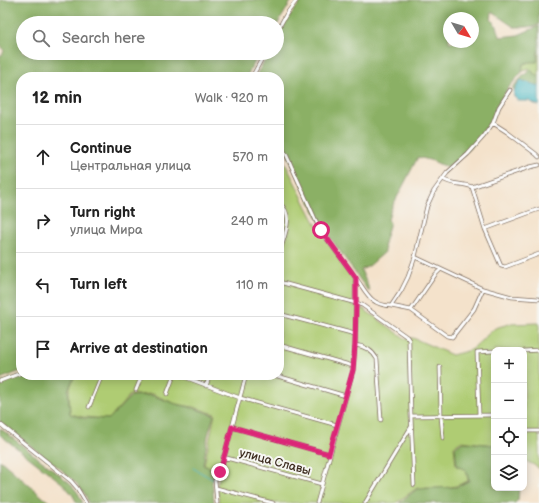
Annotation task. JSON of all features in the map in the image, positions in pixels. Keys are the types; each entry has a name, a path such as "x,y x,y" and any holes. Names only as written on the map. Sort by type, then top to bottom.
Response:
{"street":[{"path":"284,19 297,0"},
{"path":"255,72 261,60"},
{"path":"391,306 402,291 408,277 415,257 427,206 434,192 448,173 468,154 493,124 499,107 510,90"},
{"path":"493,124 512,136 539,157"},
{"path":"284,151 317,223 374,302 381,305 411,310 447,336 452,337 474,309 483,289"},
{"path":"443,180 472,187 539,165"},
{"path":"472,187 485,229 500,264 503,267 539,254"},
{"path":"284,208 288,216 288,222 284,233"},
{"path":"485,229 539,209"},
{"path":"415,257 483,289 512,297 539,300"},
{"path":"411,310 440,270"},
{"path":"317,503 353,366 355,345 356,278"},
{"path":"284,283 362,305 407,337 409,340 414,486"},
{"path":"284,315 355,334"},
{"path":"355,345 365,347 374,354 377,359 381,420"},
{"path":"284,346 353,366"},
{"path":"527,351 539,350"},
{"path":"479,415 477,352 491,352"},
{"path":"440,367 443,438"},
{"path":"0,381 16,375"},
{"path":"284,378 346,396"},
{"path":"88,407 100,380"},
{"path":"136,390 140,380"},
{"path":"167,394 172,380"},
{"path":"191,380 240,398 337,425"},
{"path":"206,386 208,380"},
{"path":"217,503 215,480 220,472 245,380"},
{"path":"411,416 491,414"},
{"path":"0,424 71,481 86,503"},
{"path":"365,503 411,426"},
{"path":"232,427 329,454"},
{"path":"527,431 539,431"},
{"name":"улица Славы","path":"224,457 322,484"},
{"path":"216,488 273,503"},
{"path":"256,503 257,498"}],"green space":[{"path":"0,0 292,0 282,16 16,16 16,60 256,60 249,72 16,72 16,373 0,379 0,55 2,55 4,51 0,43"},
{"path":"302,0 539,0 539,24 536,26 514,27 492,12 491,20 497,26 500,37 518,35 539,26 539,51 537,62 523,64 522,72 509,87 496,107 490,122 473,145 448,168 433,161 418,157 391,209 388,220 390,222 384,243 385,252 369,266 361,270 370,291 368,291 320,223 284,148 284,72 258,72 265,60 284,60 284,25"},
{"path":"538,51 539,76 534,74 529,68 522,72 523,64 529,62"},
{"path":"531,69 534,74 539,76 539,86 525,82 518,83 515,90 512,88 521,78"},
{"path":"284,162 320,231 352,274 353,305 362,308 406,339 413,338 452,355 471,350 495,328 509,324 539,323 539,469 527,462 527,347 491,347 491,445 462,441 454,446 456,466 466,470 468,481 456,486 444,488 417,488 396,503 219,503 217,484 221,472 204,465 215,414 193,407 176,404 152,394 130,395 109,419 83,417 70,414 69,390 73,380 284,380"},
{"path":"16,377 16,380 73,380 68,390 70,414 83,418 109,419 131,396 151,395 214,415 208,435 203,465 217,471 212,482 214,503 88,503 86,496 78,485 63,471 0,422 0,383"},
{"path":"0,428 70,483 78,493 83,503 77,503 72,494 62,483 0,435"},
{"path":"463,442 491,445 491,491 519,491 518,500 515,503 399,503 417,489 456,487 469,481 466,470 457,466 455,447"},
{"path":"0,460 45,499 51,503 0,503"}],"water":[{"path":"521,80 539,86 539,106 529,101 519,101 514,97 515,88"}],"waterway":[{"path":"193,468 214,480"}],"route":[{"path":"220,472 232,427 329,454 353,370 356,278 321,230"}]}
